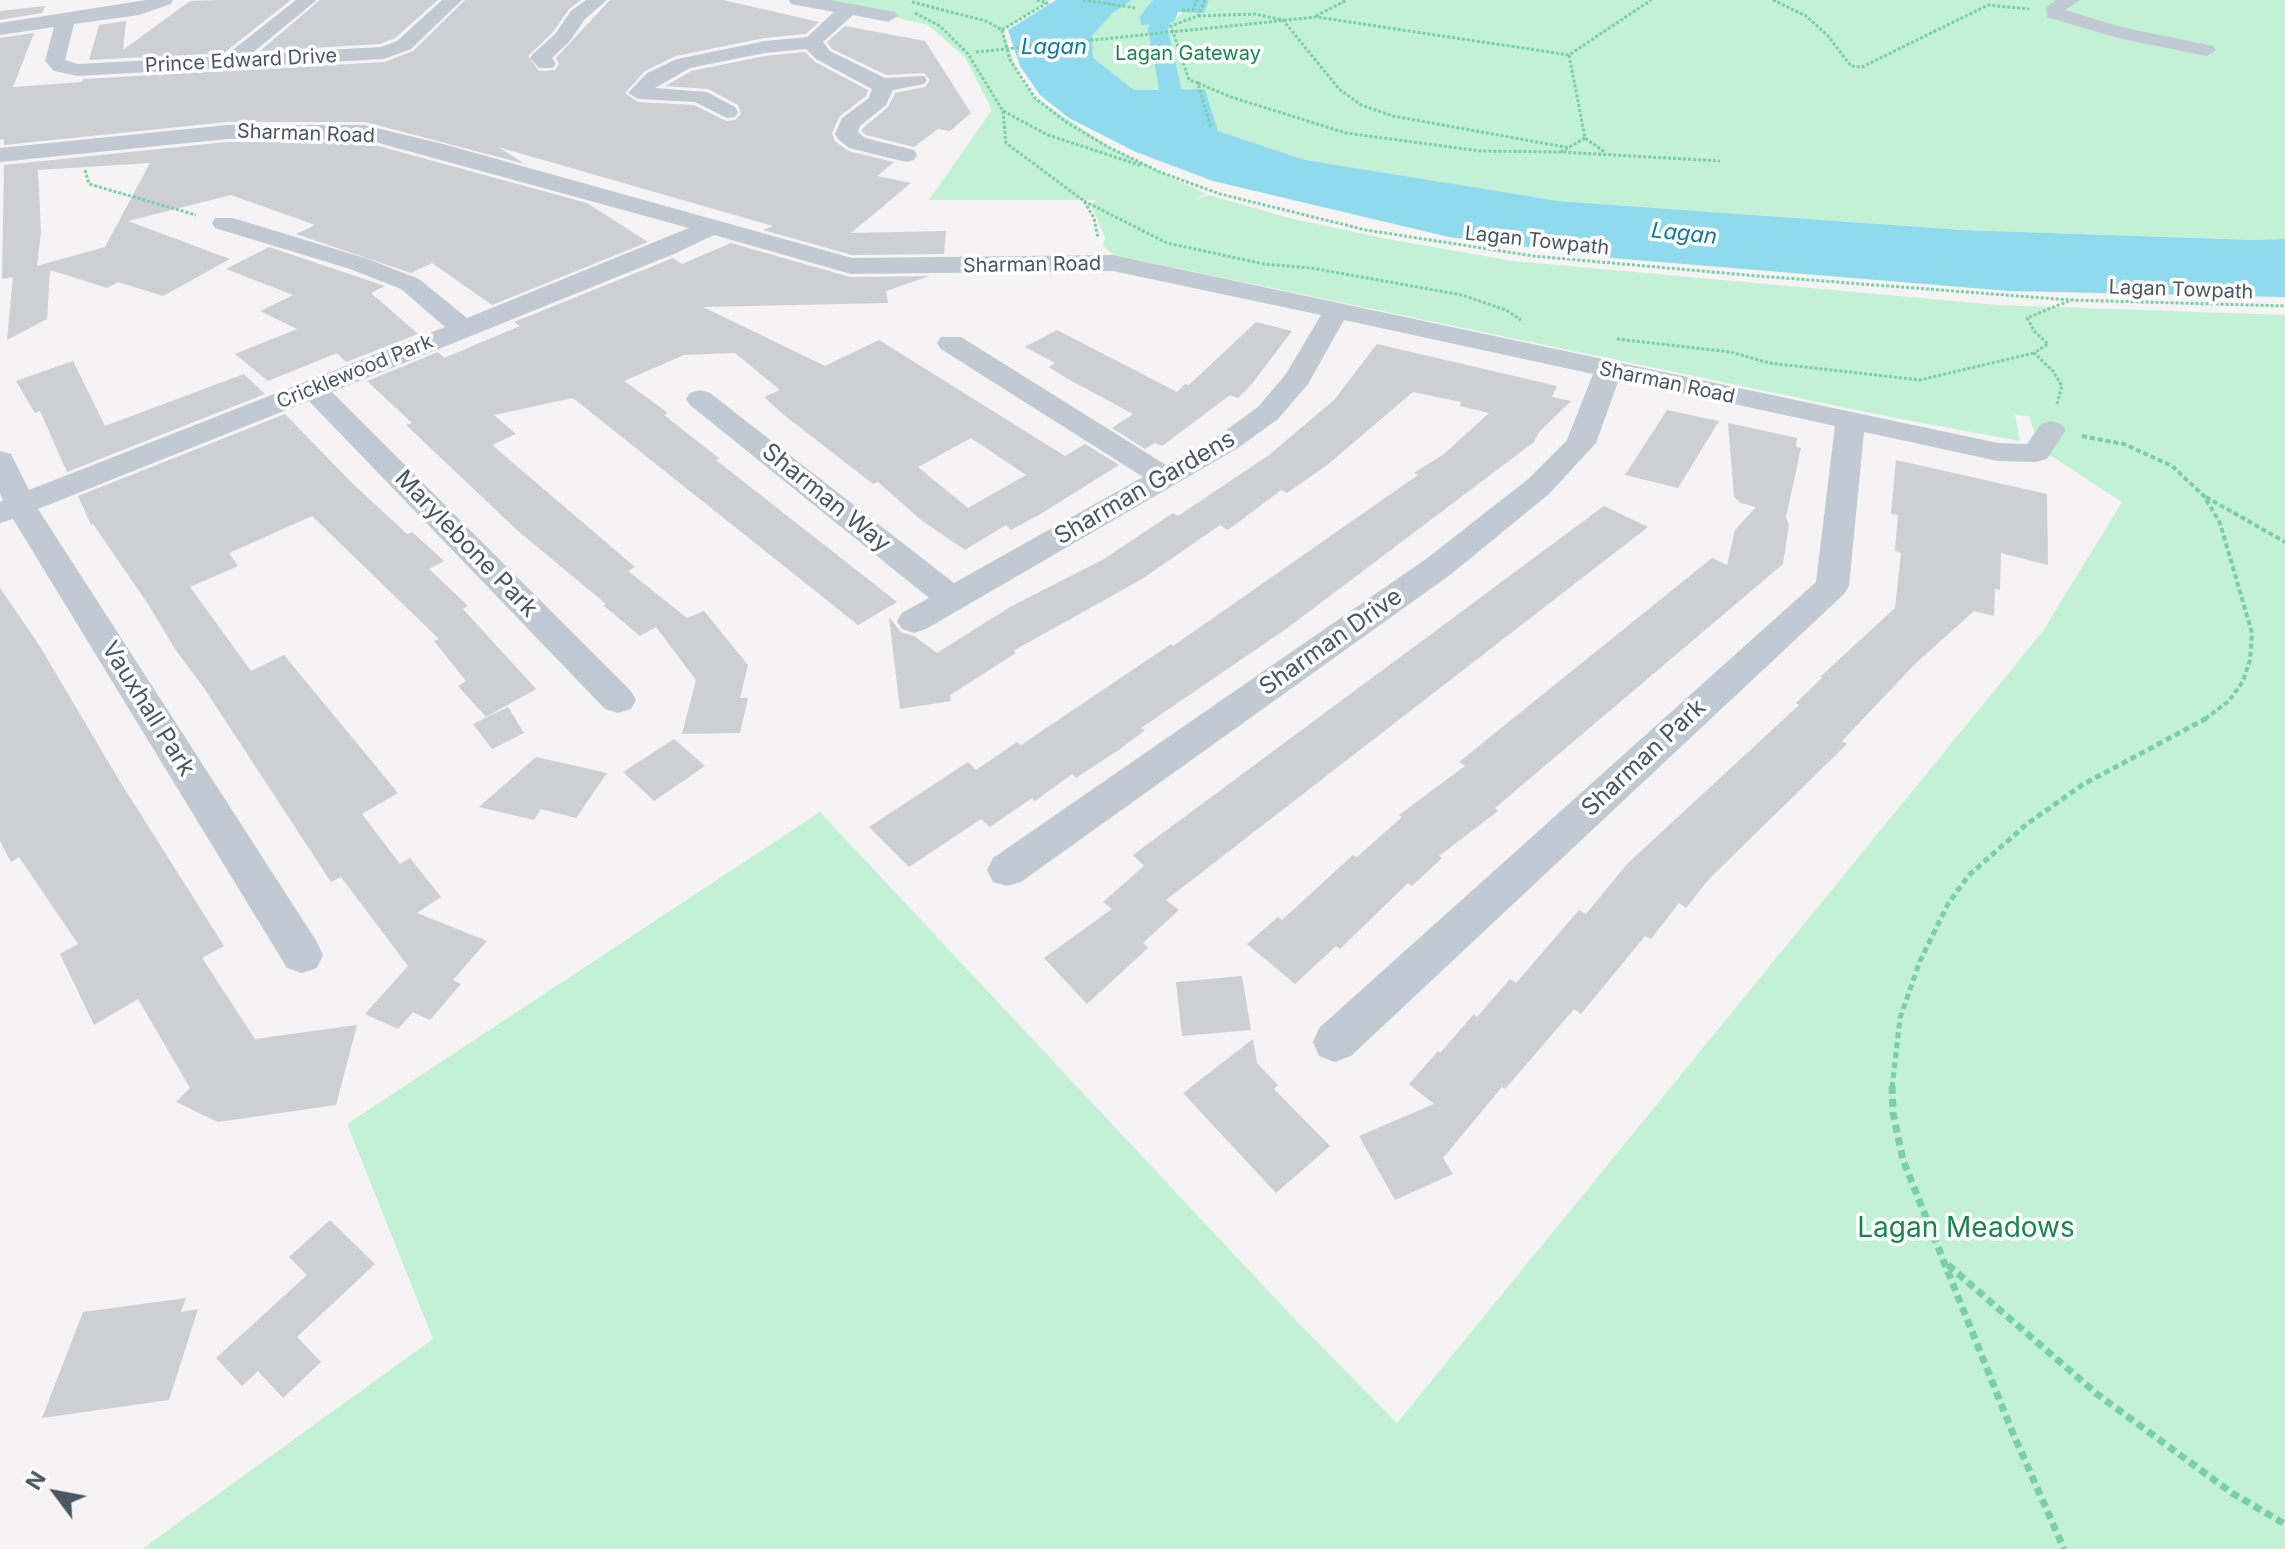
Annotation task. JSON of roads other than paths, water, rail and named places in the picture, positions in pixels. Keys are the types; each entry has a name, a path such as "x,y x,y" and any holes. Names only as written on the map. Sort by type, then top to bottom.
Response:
{"street":[{"path":"0,29 139,9 164,0"},
{"path":"233,59 308,0"},
{"name":"Prince Edward Drive","path":"65,20 55,61 68,69 373,54 395,50 453,0"},
{"path":"546,64 540,58 578,15 598,0"},
{"path":"798,0 847,11 894,8"},
{"path":"2071,0 2055,8 2054,13 2118,32 2206,50"},
{"path":"727,112 700,96 638,93 654,77 684,63 765,47 813,42 847,11"},
{"path":"813,42 823,55 881,85 917,80"},
{"path":"554,45 583,48"},
{"path":"881,85 883,94 879,101 850,123 846,134 857,143 906,155"},
{"name":"Sharman Road","path":"0,155 227,132 364,132 435,149 851,266 1093,263 1136,267 1336,312 1610,354 1850,421 2021,454 2036,453 2051,430"},
{"path":"224,223 359,264 410,284 464,329"},
{"name":"Cricklewood Park","path":"10,509 665,249 709,228"},
{"name":"Sharman Gardens","path":"914,621 1228,442 1268,413 1298,378 1336,312"},
{"path":"951,343 1164,477"},
{"name":"Sharman Drive","path":"1007,870 1438,567 1538,487 1581,443 1610,354"},
{"name":"Marylebone Park","path":"313,389 618,700"},
{"name":"Sharman Way","path":"700,399 952,599"},
{"name":"Sharman Park","path":"1335,1042 1832,586 1850,421"},
{"name":"Vauxhall Park","path":"0,460 10,509 302,955"}],"water":[{"name":"Lagan","path":"1056,0 1132,0 1113,13 1092,36 1093,58 1134,90 1205,89 1218,131 1305,160 1558,201 1962,230 2285,239 2285,297 2009,291 1612,258 1449,237 1213,181 1136,152 1069,118 1040,95 1020,66 1008,30"},
{"name":"Lagan","path":"1153,0 1209,0 1204,13 1178,12 1174,22 1141,25 1140,16"}],"waterway":[{"path":"1166,0 1158,30 1169,82 1174,138"}],"park label":[{"name":"Lagan Gateway","path":"1188,54"},
{"name":"Lagan Meadows","path":"1966,1229"}]}
